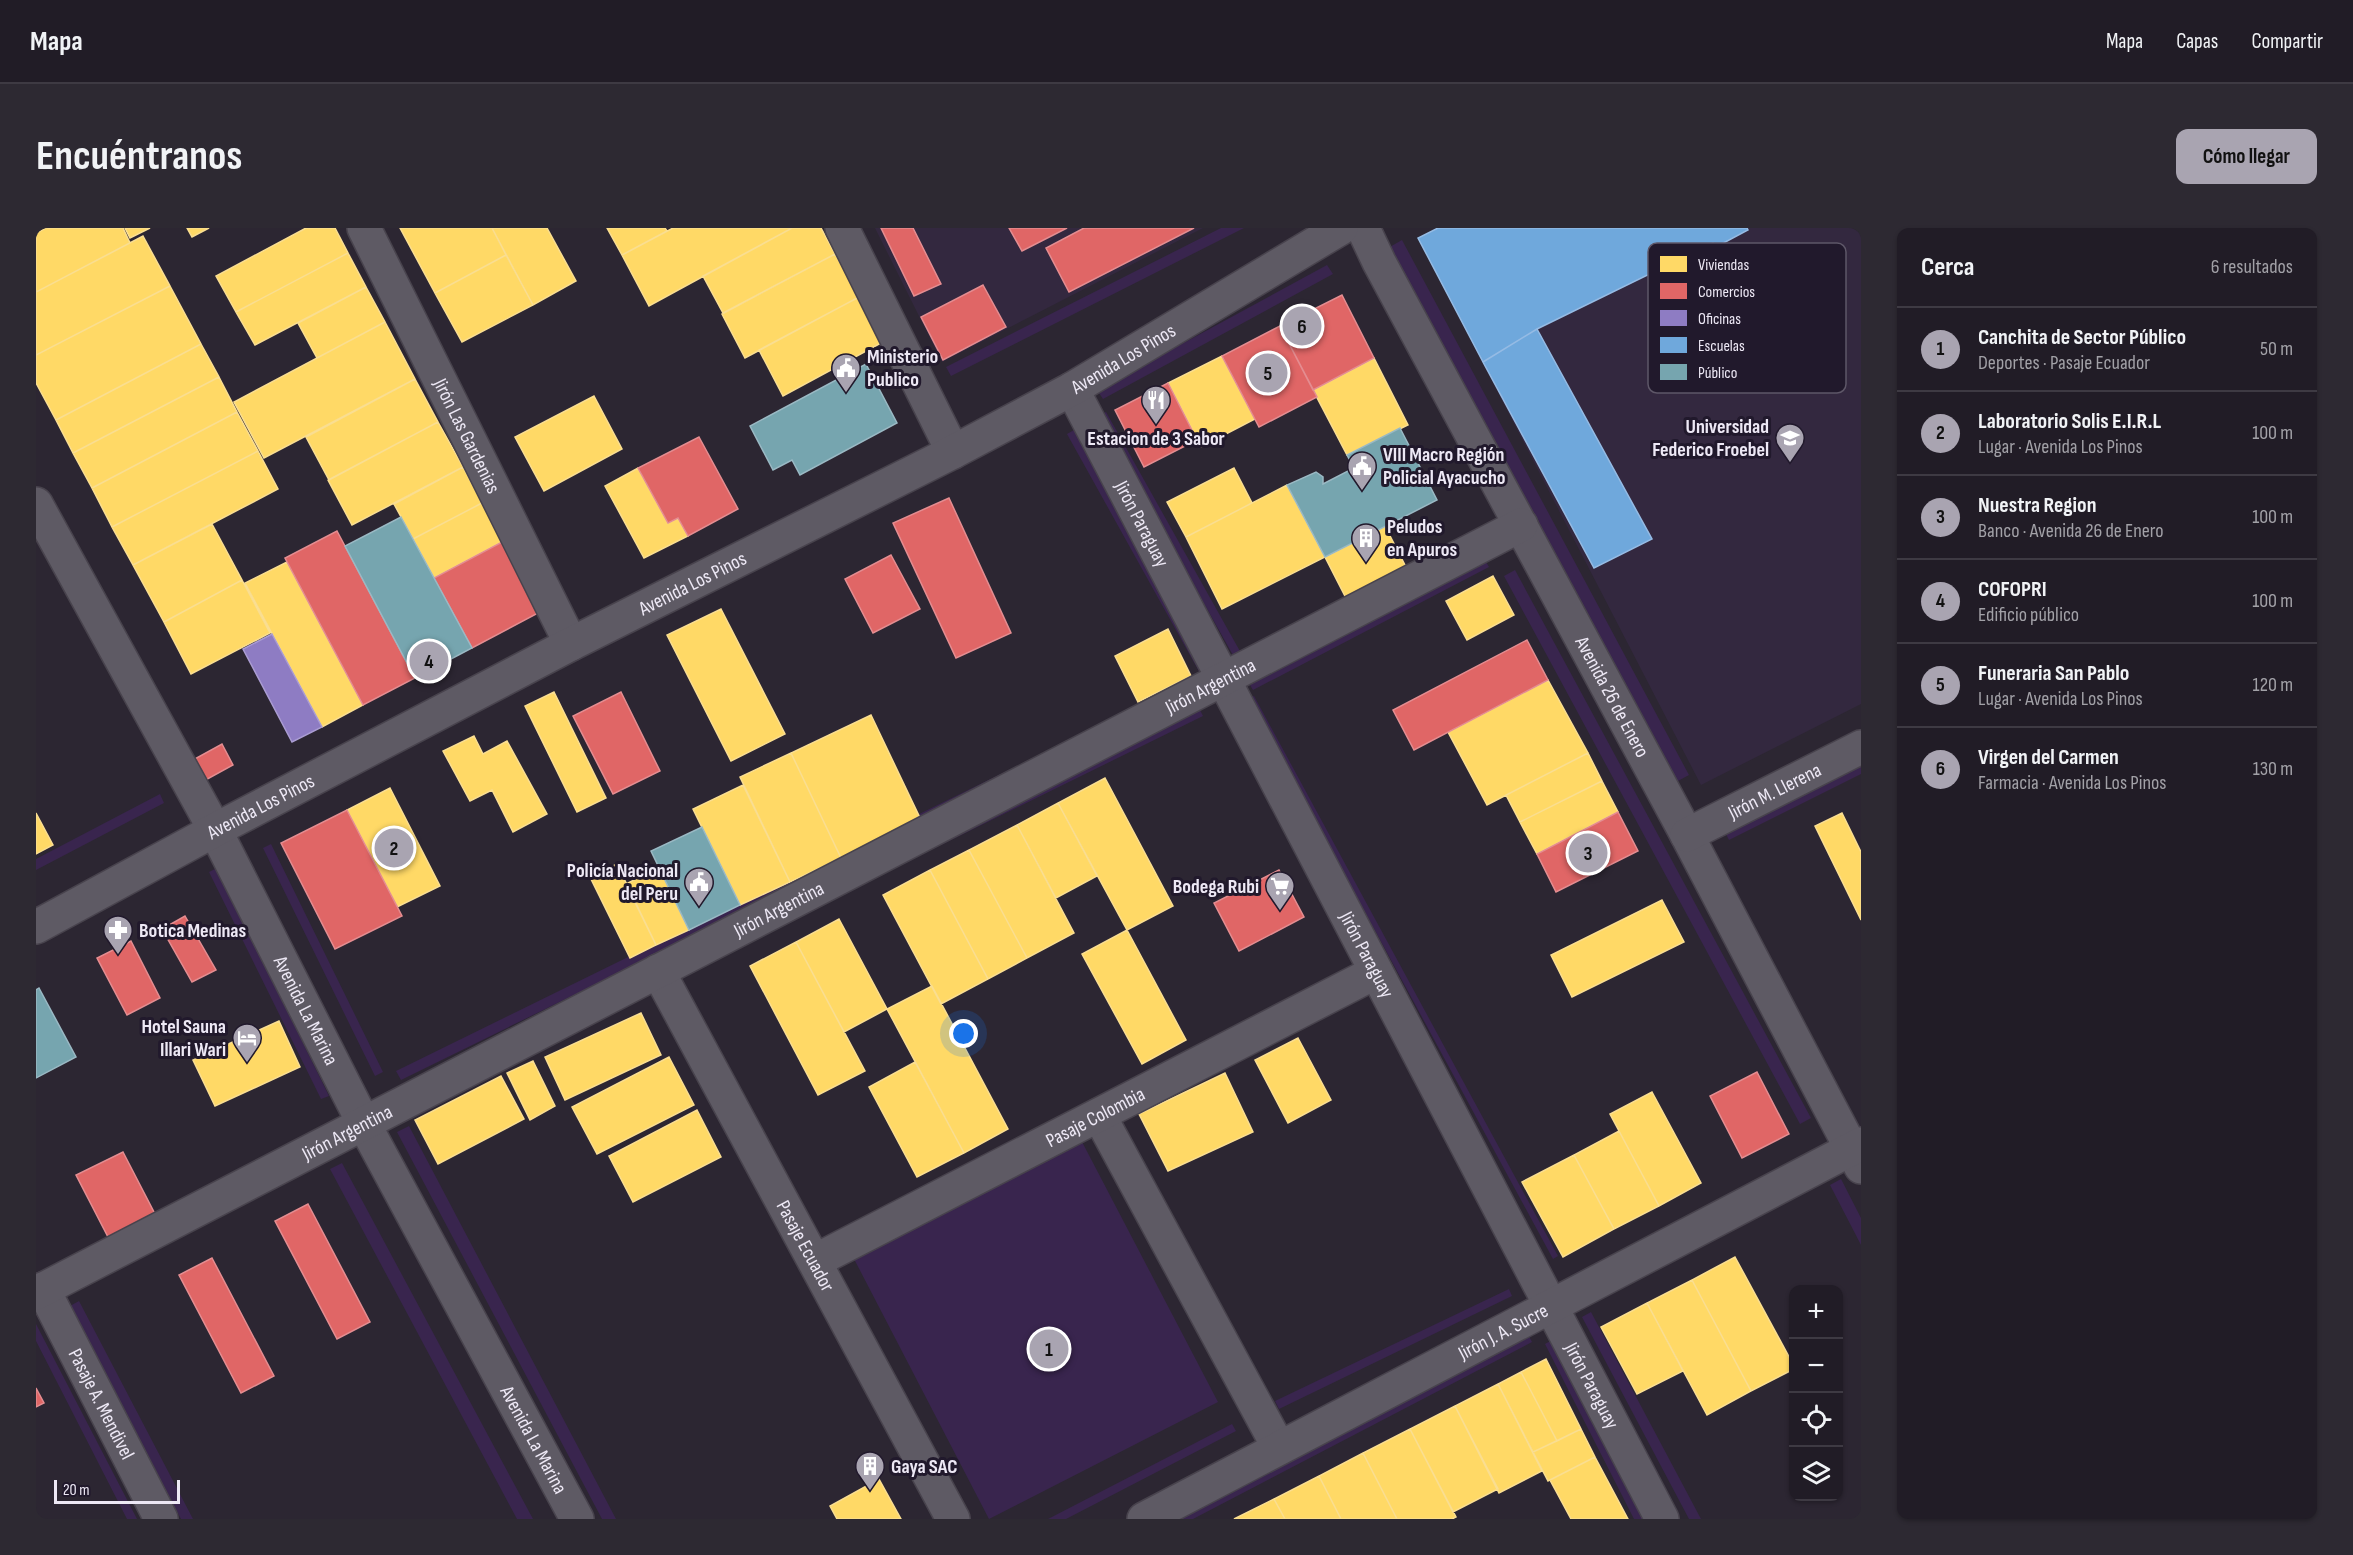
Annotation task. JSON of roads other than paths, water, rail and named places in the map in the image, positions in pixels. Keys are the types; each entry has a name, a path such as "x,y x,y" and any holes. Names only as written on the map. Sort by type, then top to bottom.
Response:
{"street":[{"name":"Jirón Las Gardenias","path":"364,228 571,644"},
{"path":"842,228 953,452"},
{"name":"Avenida Los Pinos","path":"36,927 215,830 571,644 953,452 1072,389 1341,228"},
{"name":"Avenida 26 de Enero","path":"1363,228 1379,262 1858,1154"},
{"name":"Jirón Paraguay","path":"1072,389 1662,1519"},
{"name":"Avenida La Marina","path":"36,504 215,830 364,1124 577,1519"},
{"name":"Jirón Argentina","path":"40,1291 1521,525"},
{"name":"Jirón M. Llerena","path":"1687,835 1861,747"},
{"name":"Pasaje Ecuador","path":"658,971 953,1519"},
{"name":"Pasaje Colombia","path":"814,1261 1376,972"},
{"path":"1099,1115 1279,1448"},
{"name":"Jirón J. A. Sucre","path":"1144,1519 1551,1307 1858,1154"},
{"name":"Pasaje A. Mendivel","path":"40,1291 161,1519"}],"place":[{"name":"Virgen del Carmen","path":"1302,326"},
{"name":"Funeraria San Pablo","path":"1268,373"},
{"name":"Ministerio Publico","path":"846,394"},
{"name":"Estacion de 3 Sabor","path":"1156,426"},
{"name":"Universidad Federico Froebel","path":"1790,464"},
{"name":"VIII Macro Región Policial Ayacucho","path":"1362,492"},
{"name":"Peludos en Apuros","path":"1366,564"},
{"name":"COFOPRI","path":"429,661"},
{"name":"Laboratorio Solis E.I.R.L","path":"394,848"},
{"name":"Nuestra Region","path":"1588,853"},
{"name":"Policía Nacional del Peru","path":"699,908"},
{"name":"Bodega Rubi","path":"1280,912"},
{"name":"Botica Medinas","path":"118,956"},
{"name":"Hotel Sauna Illari Wari","path":"247,1064"},
{"name":"Canchita de Sector Público","path":"1049,1349"},
{"name":"Gaya SAC","path":"870,1492"}]}
